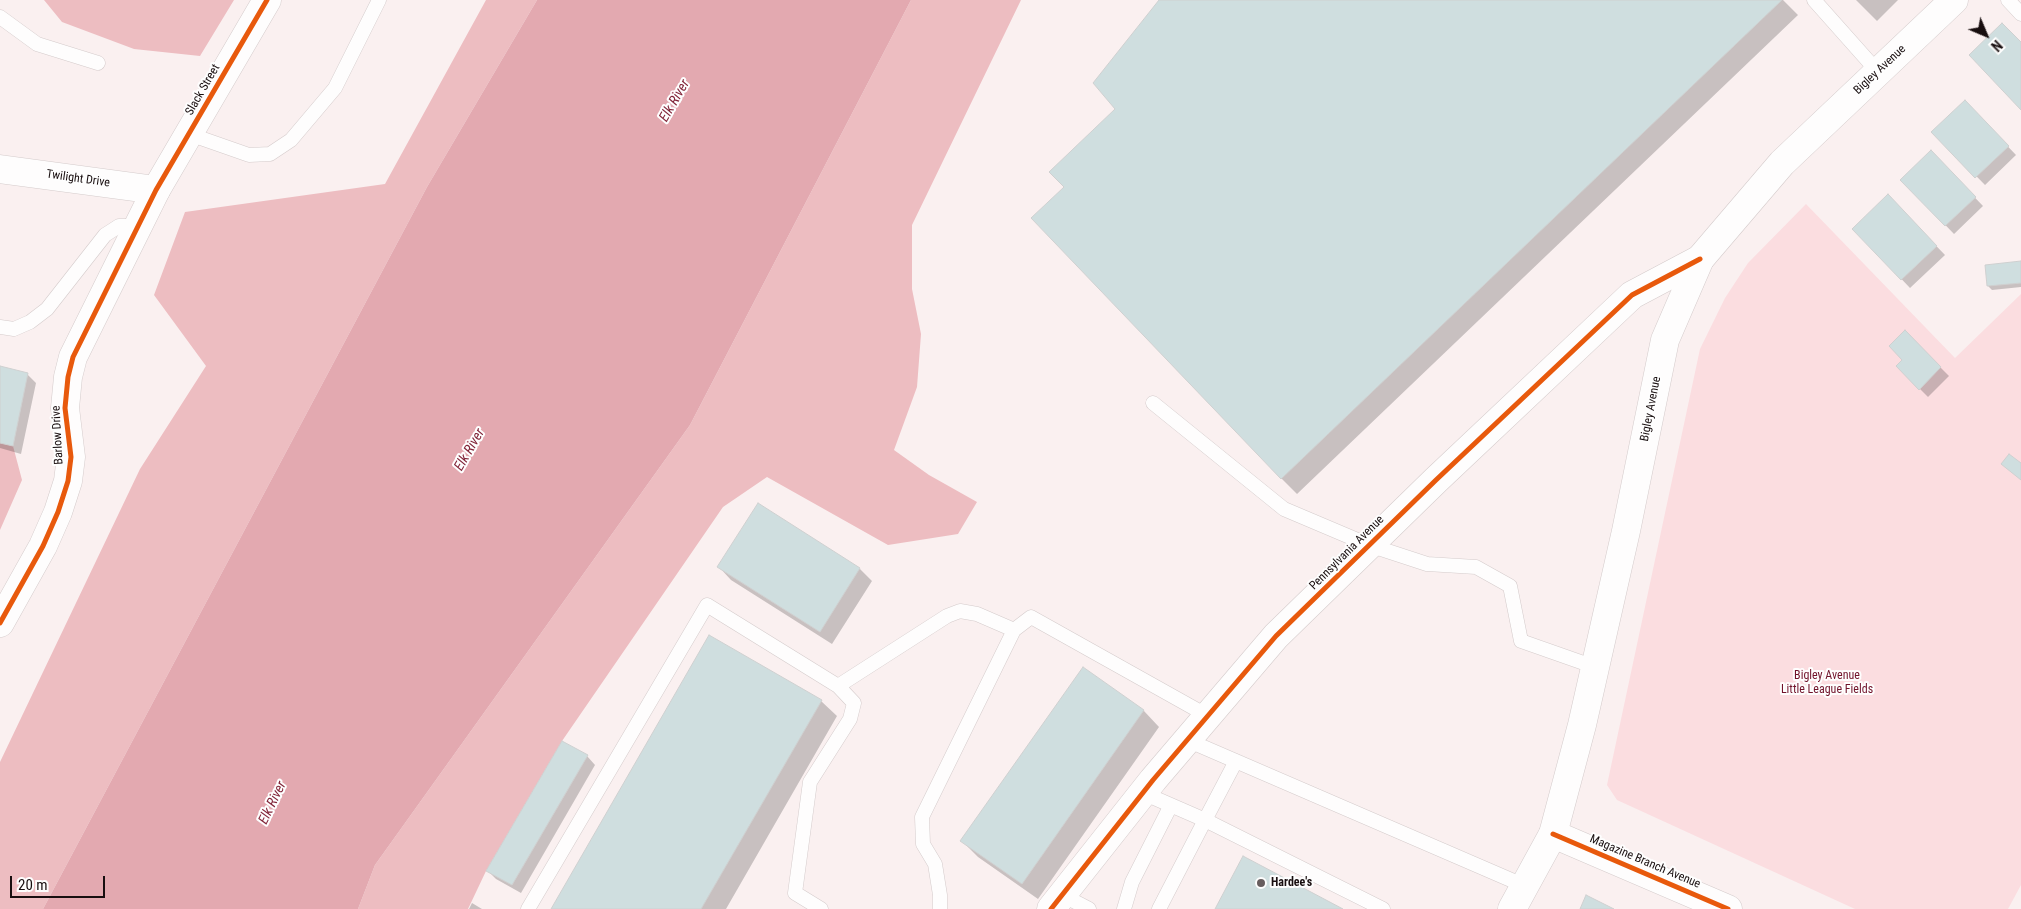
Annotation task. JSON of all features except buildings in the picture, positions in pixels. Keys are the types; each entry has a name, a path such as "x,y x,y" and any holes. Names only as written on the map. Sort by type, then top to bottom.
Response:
{"street":[{"name":"Slack Street","path":"156,190 267,0"},
{"name":"Bigley Avenue","path":"1512,909 1553,834 1595,667 1626,531 1665,340 1700,260 1782,162 1954,0"},
{"name":"Twilight Drive","path":"0,169 156,190"},
{"name":"Barlow Drive","path":"0,622 43,546 58,512 68,481 71,457 65,408 68,377 73,356 156,190"},
{"name":"Pennsylvania Avenue","path":"1057,902 1143,793 1276,636 1632,295 1700,260"},
{"name":"Magazine Branch Avenue","path":"1553,834 1728,909"}],"lane":[{"path":"189,134 249,155 270,154 291,140 336,88 379,0"},
{"path":"1814,0 1878,72"},
{"path":"2008,0 2021,14"},
{"path":"0,17 37,44 98,63"},
{"path":"0,327 14,329 30,322 47,309 105,235 119,226 137,226"},
{"path":"1153,403 1284,508 1369,545 1427,564 1476,567 1510,586 1521,641 1595,667"},
{"path":"528,909 707,605 838,686 854,703 850,719 810,782 795,893 821,909"},
{"path":"838,686 947,616 960,611 977,614 1014,630"},
{"path":"940,909 940,895 935,864 923,844 922,817 1014,630 1031,618 1208,716"},
{"path":"1187,740 1525,886"},
{"path":"1159,909 1236,761"},
{"path":"1143,793 1205,820 1383,909"},
{"path":"1124,909 1132,882 1171,806"},
{"path":"1057,902 1089,909"}],"green space":[{"name":"Bigley Avenue Little League Fields","path":"1806,204 1955,358 2021,294 2021,885 2008,909 1855,909 1617,800 1607,785 1700,349 1725,298 1748,263"}],"shaded area":[{"path":"44,0 234,0 200,56 134,49 62,22"},
{"path":"486,0 537,0 427,187 43,909 0,909 0,762 140,469 206,366 154,295 185,212 385,184"},
{"path":"911,0 1021,0 912,225 912,289 921,334 917,387 894,450 929,475 977,502 958,534 888,545 767,477 723,507 562,741 486,871 468,909 358,909 375,865 690,425"},
{"path":"0,443 13,446 22,480 0,530"}],"water":[{"name":"Elk River","path":"537,0 911,0 690,425 375,865 358,909 43,909 427,187"}],"cycle path":[{"path":"0,623 43,546 58,512 68,481 71,457 65,408 68,377 73,357 156,190 267,0"},
{"path":"1051,909 1153,780 1276,636 1436,480 1632,295 1700,259"},
{"path":"1553,834 1728,909"}],"place":[{"name":"Hardee's","path":"1261,883"}]}
